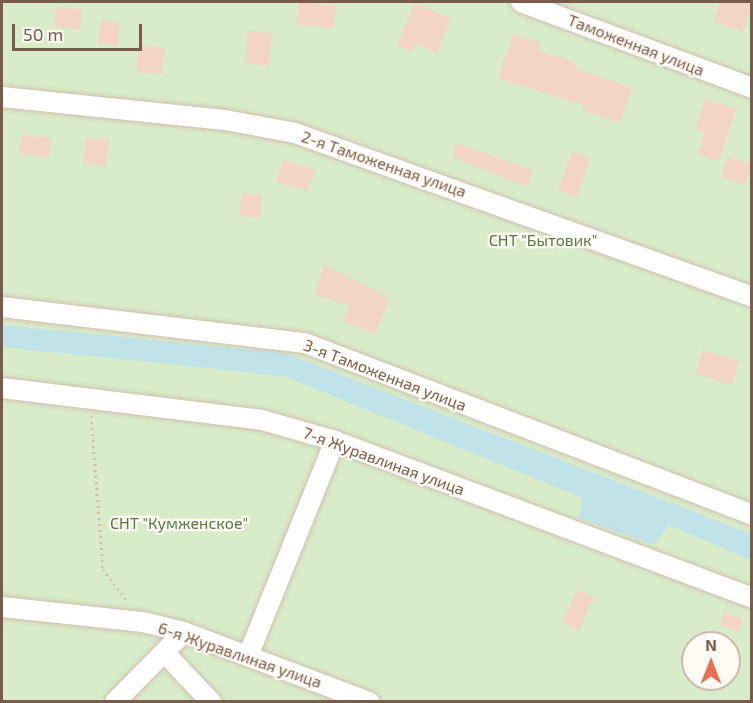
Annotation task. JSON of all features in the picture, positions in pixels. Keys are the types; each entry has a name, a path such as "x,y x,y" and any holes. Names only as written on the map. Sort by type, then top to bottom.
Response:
{"street":[{"name":"Таможенная улица","path":"521,2 752,88"},
{"name":"2-я Таможенная улица","path":"2,97 225,120 295,133 752,297"},
{"name":"3-я Таможенная улица","path":"2,307 305,343 752,515"},
{"name":"7-я Журавлиная улица","path":"2,388 92,402 262,420 335,441 752,598"},
{"path":"248,656 335,441"},
{"name":"6-я Журавлиная улица","path":"2,607 143,622 184,632 369,702"},
{"path":"115,702 184,632"},
{"path":"164,652 211,702"}],"path":[{"path":"92,402 103,569 143,622"}],"green space":[{"path":"2,2 751,2 751,701 2,701"}],"water":[{"path":"2,325 285,353 751,534 751,560 669,525 654,545 579,518 583,498 284,376 2,347"}],"building":[{"path":"299,2 336,6 333,28 296,24"},
{"path":"720,2 752,2 743,32 714,21"},
{"path":"414,3 451,18 437,53 415,44 412,52 397,46"},
{"path":"56,7 82,9 80,30 54,27"},
{"path":"101,20 120,23 118,45 98,43"},
{"path":"248,31 272,33 269,66 245,63"},
{"path":"513,34 541,43 538,50 577,63 575,68 632,88 620,123 582,110 584,105 498,78"},
{"path":"139,45 165,48 162,74 136,72"},
{"path":"705,99 736,109 719,161 698,154 705,132 695,129"},
{"path":"21,135 51,138 49,157 19,154"},
{"path":"86,137 109,140 106,166 83,163"},
{"path":"456,143 533,170 527,187 452,157"},
{"path":"572,151 590,158 577,197 558,190"},
{"path":"728,156 752,164 745,185 721,177"},
{"path":"283,160 315,170 308,191 276,182"},
{"path":"242,193 262,195 260,218 239,216"},
{"path":"324,265 390,298 375,334 343,321 350,306 315,295"},
{"path":"703,350 739,361 732,385 695,374"},
{"path":"577,590 594,597 579,630 562,622"},
{"path":"724,612 743,619 739,631 720,625"}],"park label":[{"name":"СНТ \"Бытовик\"","path":"543,240"},
{"name":"СНТ \"Кумженское\"","path":"179,523"}]}
